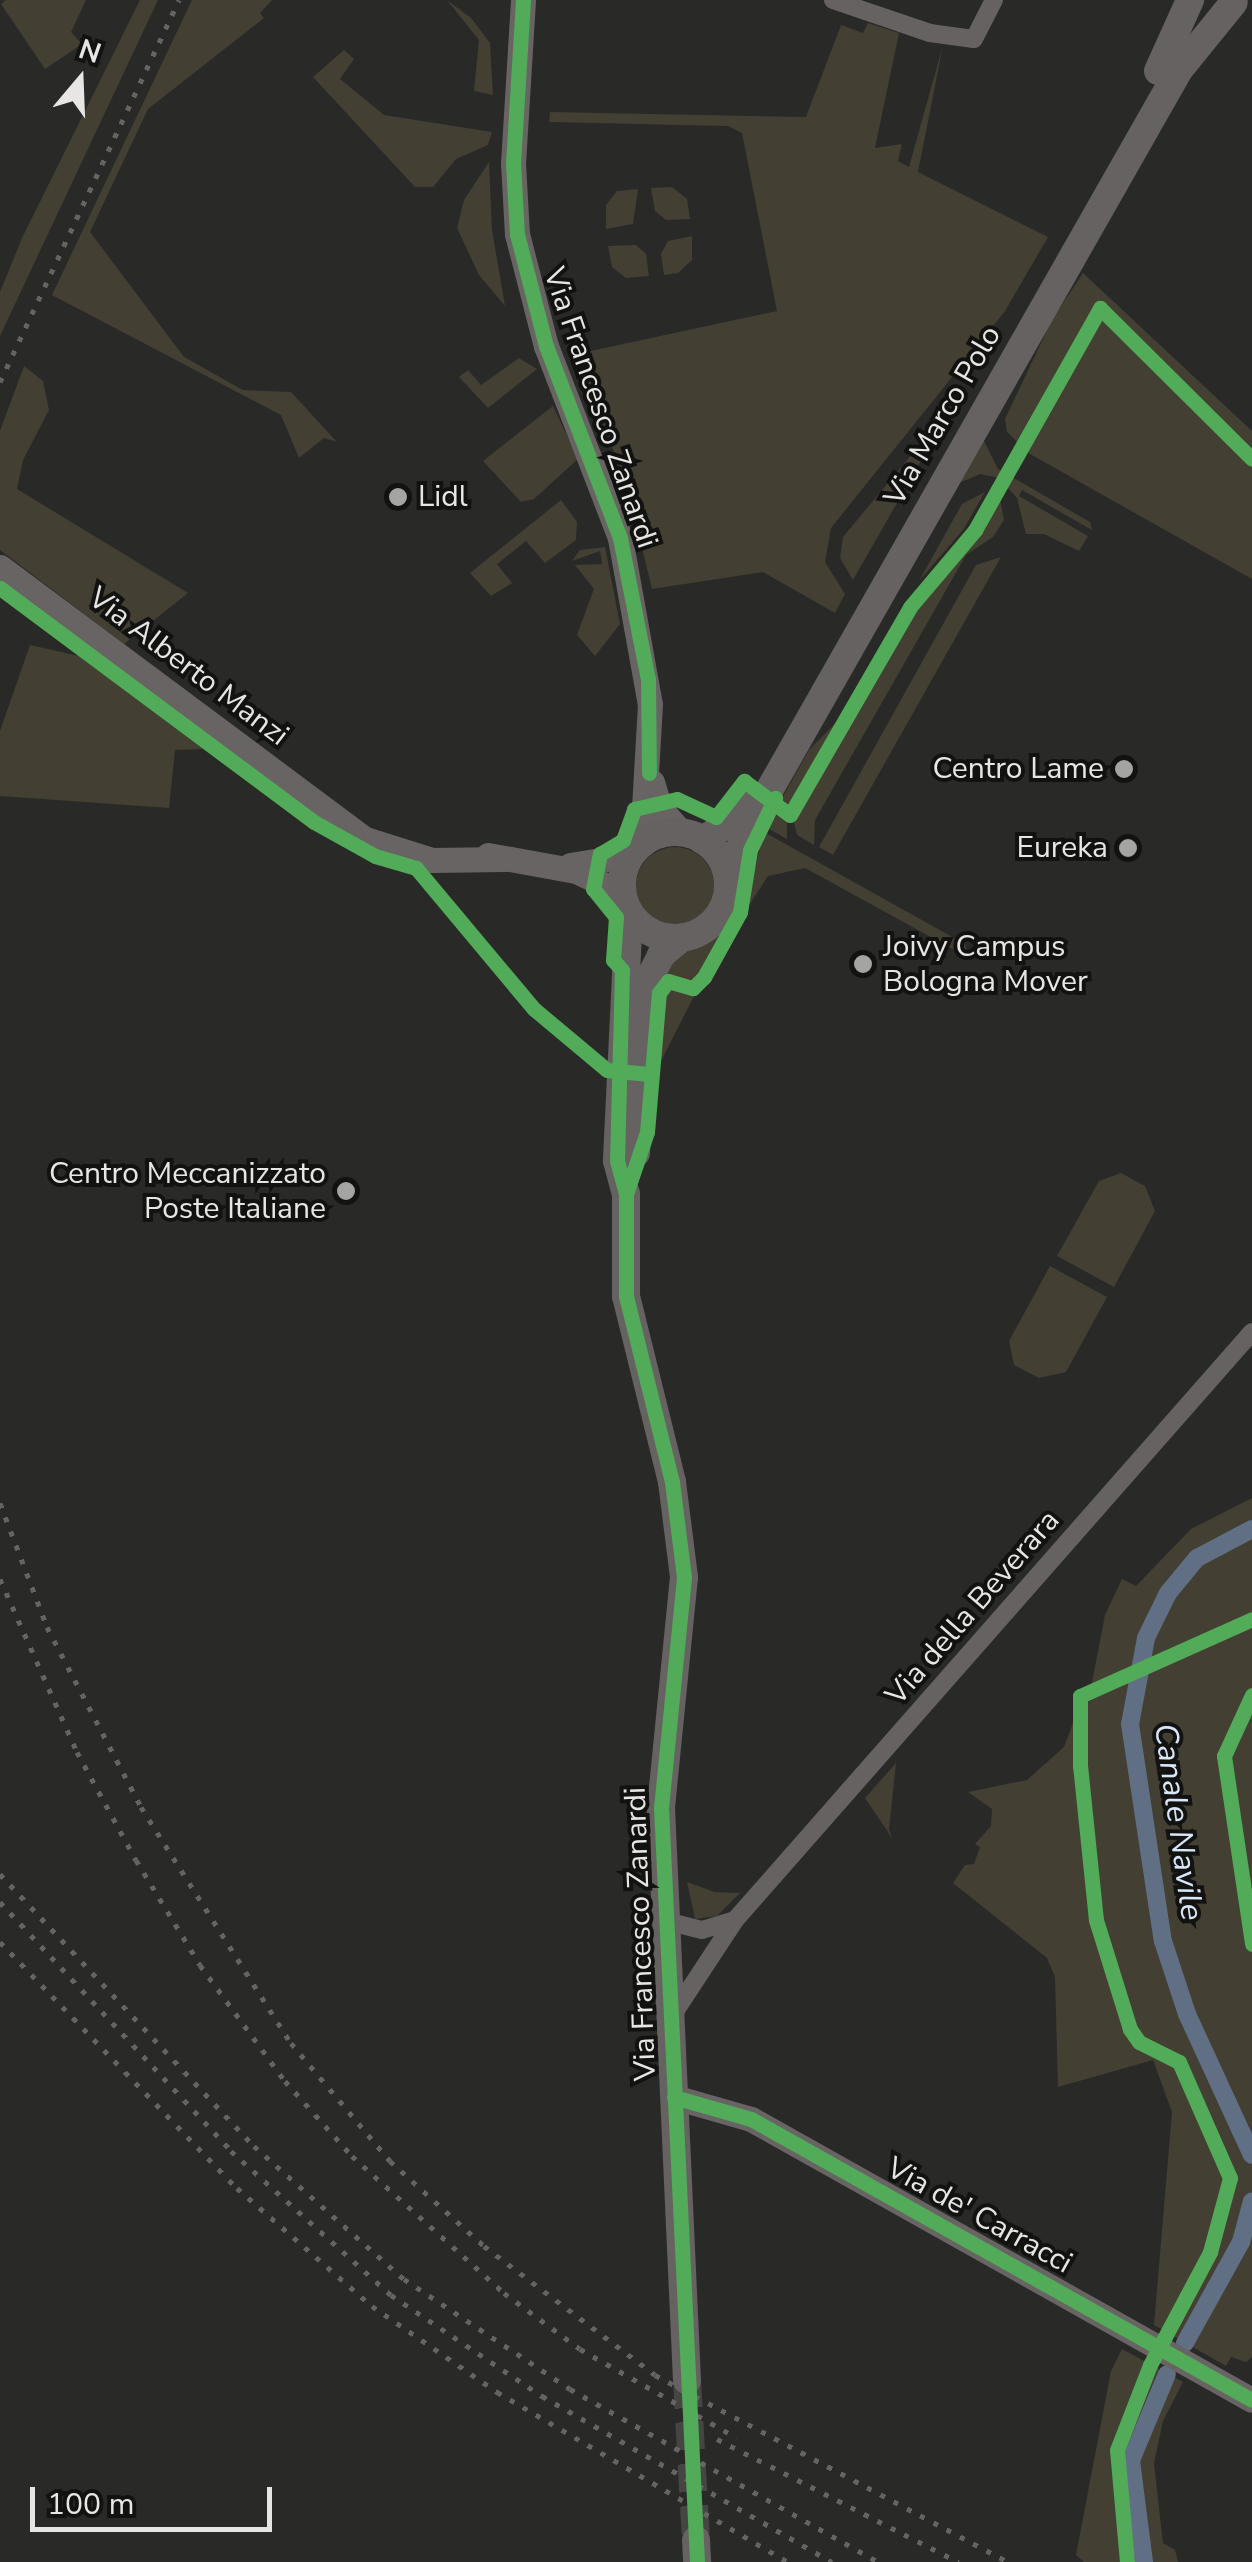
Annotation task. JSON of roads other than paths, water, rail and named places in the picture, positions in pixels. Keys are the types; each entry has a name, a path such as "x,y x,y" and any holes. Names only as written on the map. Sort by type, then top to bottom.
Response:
{"main road":[{"name":"Via Francesco Zanardi","path":"523,0 513,163 516,234 546,346 620,538 650,696 649,772 636,849"},
{"name":"Via Marco Polo","path":"692,836 742,807 1164,61 1190,0"},
{"name":"Via Marco Polo","path":"728,875 750,824 1178,70 1237,0"},
{"name":"Via Alberto Manzi","path":"0,567 338,819 390,839 560,866 636,849"},
{"name":"Via Francesco Zanardi","path":"649,772 660,808 692,836"},
{"path":"692,836 728,875 716,920 680,939 653,934 625,903 636,849 692,836"},
{"name":"Via Alberto Manzi","path":"560,866 625,903"},
{"name":"Via Francesco Zanardi","path":"625,903 617,1161 626,1194 626,1296 672,1482 684,1577 663,1778 687,2380"},
{"name":"Via Francesco Zanardi","path":"626,1194 636,1162 644,987 660,955 680,939"},
{"name":"Via de' Carracci","path":"674,2097 751,2119 1252,2400"}],"street":[{"path":"833,0 930,33 972,39 980,36 994,0"},
{"name":"Via della Beverara","path":"670,2022 690,1981 735,1920 1252,1332"},
{"path":"666,1920 702,1930 735,1920"}],"waterway":[{"name":"Canale Navile","path":"1252,1529 1197,1558 1168,1593 1146,1638 1130,1724 1163,1941 1187,2014 1252,2155"},
{"name":"Canale Navile","path":"1185,2343 1241,2242 1252,2201"},
{"name":"Canale Navile","path":"1144,2562 1131,2460 1167,2374"}],"tunnel":[{"path":"687,2380 696,2540"}],"railway":[{"path":"0,382 179,0"},
{"path":"0,1503 47,1627 141,1807 291,2043 390,2161 484,2246 655,2375 1008,2562"},
{"path":"0,1579 77,1752 136,1860 200,1965 285,2081 352,2156 504,2293 580,2349 737,2438"},
{"path":"0,1874 254,2146 404,2279 570,2389 878,2562"},
{"path":"0,1902 231,2151 391,2295 542,2396 832,2562"},
{"path":"0,1942 237,2188 372,2306 497,2392 788,2562"},
{"path":"717,2439 958,2562"}],"place":[{"name":"Lidl","path":"398,497"},
{"name":"Centro Lame","path":"1124,769"},
{"name":"Eureka","path":"1128,848"},
{"name":"Joivy Campus Bologna Mover","path":"863,964"},
{"name":"Centro Meccanizzato Poste Italiane","path":"346,1191"}]}
